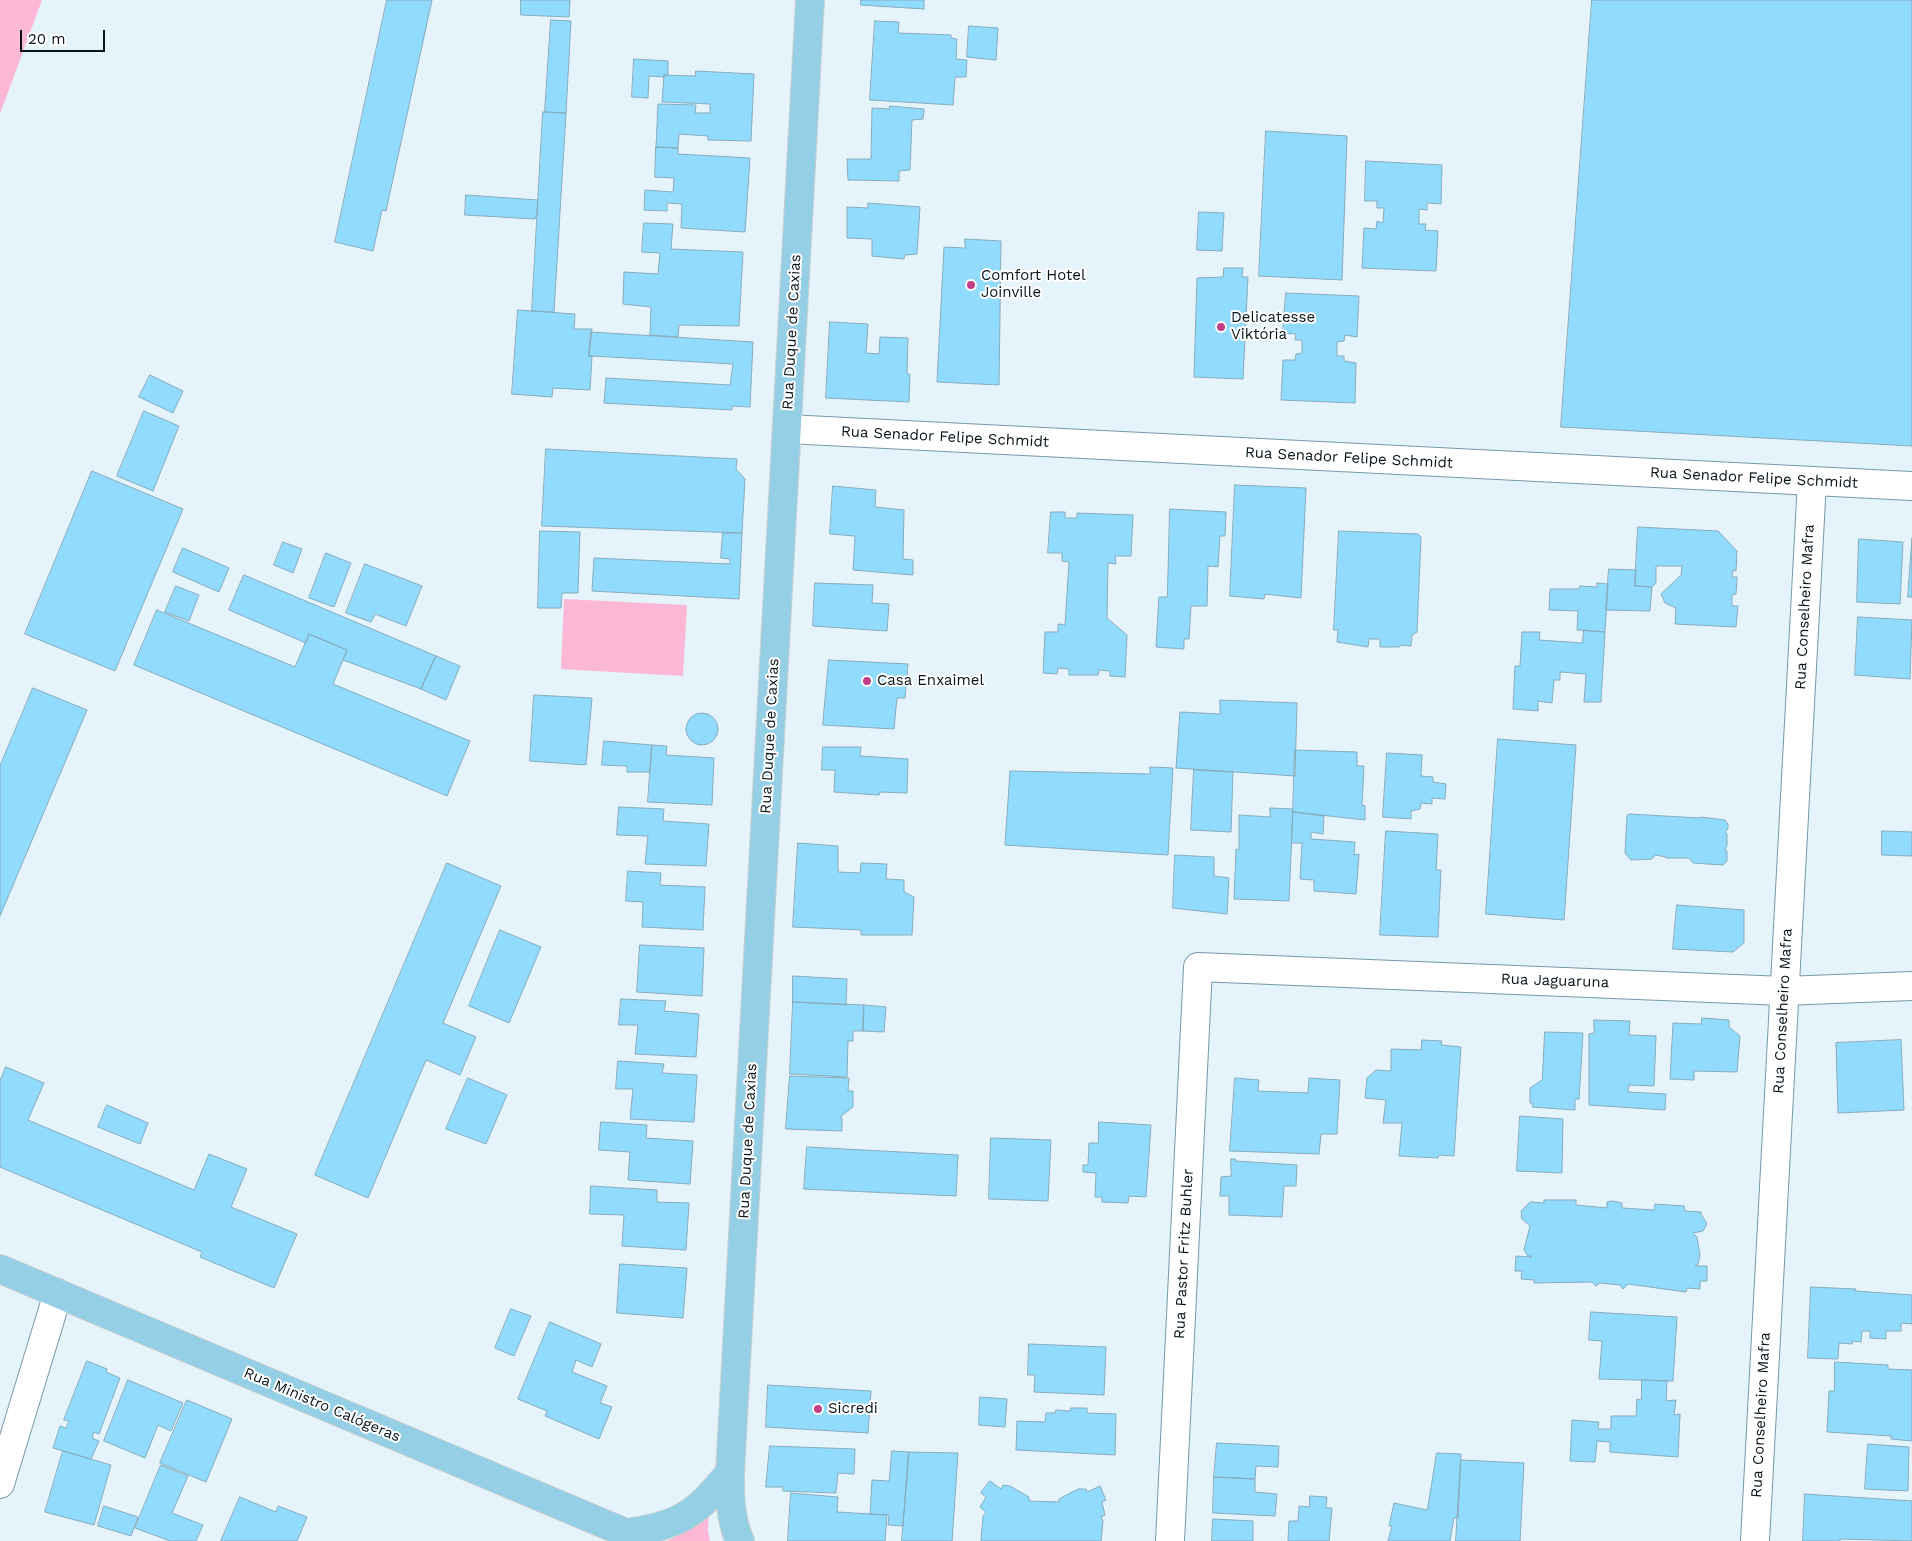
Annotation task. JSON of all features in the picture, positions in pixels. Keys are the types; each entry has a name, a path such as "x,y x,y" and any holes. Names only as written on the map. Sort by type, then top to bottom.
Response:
{"main road":[{"name":"Rua Duque de Caxias","path":"740,1541 733,1526 730,1473 810,0"},
{"name":"Rua Ministro Calógeras","path":"0,1269 636,1537"},
{"path":"636,1537 679,1520 700,1505 730,1473"}],"street":[{"name":"Rua Senador Felipe Schmidt","path":"787,429 1912,486"},
{"name":"Rua Conselheiro Mafra","path":"1754,1541 1812,481"},
{"name":"Rua Jaguaruna","path":"1198,967 1784,991 1912,986"},
{"name":"Rua Pastor Fritz Buhler","path":"1170,1541 1198,967"},
{"path":"0,1484 58,1294"}],"shaded area":[{"path":"0,0 42,0 0,114"},
{"path":"564,599 687,605 683,676 561,669"},
{"path":"709,1505 708,1531 710,1541 667,1541 691,1526"}],"building":[{"path":"387,0 432,0 386,211 382,210 373,251 335,242"},
{"path":"521,0 570,0 569,17 521,15"},
{"path":"861,0 924,0 924,9 861,5"},
{"path":"1592,0 1912,0 1912,446 1561,427"},
{"path":"551,20 571,21 566,113 545,112"},
{"path":"875,21 899,22 898,33 951,35 951,38 957,39 956,59 967,60 966,77 955,77 953,105 870,100"},
{"path":"969,26 998,28 996,60 967,57"},
{"path":"634,59 668,61 668,75 664,75 664,77 649,76 648,98 632,97"},
{"path":"696,71 754,74 751,141 708,140 708,136 679,134 678,148 656,147 658,104 696,105 695,113 710,113 710,104 662,102 664,75 695,76"},
{"path":"890,106 924,109 923,119 912,120 910,170 899,171 899,181 848,180 847,159 871,159 872,108 889,109"},
{"path":"543,112 566,113 554,312 532,311"},
{"path":"1266,131 1347,136 1342,280 1259,276"},
{"path":"656,147 678,148 678,154 750,158 745,232 681,228 682,204 667,203 667,211 644,210 645,190 673,192 674,178 655,177"},
{"path":"1366,161 1442,165 1441,204 1427,203 1427,210 1419,209 1419,224 1426,224 1425,230 1438,231 1436,271 1362,268 1364,228 1376,229 1377,221 1383,223 1384,208 1377,208 1377,201 1365,201"},
{"path":"466,195 538,200 537,216 535,219 465,215"},
{"path":"868,203 920,207 917,254 905,255 904,259 872,256 872,239 847,238 847,207 868,208"},
{"path":"1199,212 1224,213 1222,251 1197,250"},
{"path":"644,223 673,224 671,249 743,252 739,326 679,325 678,337 650,335 651,307 623,304 624,272 658,274 660,253 642,252"},
{"name":"Comfort Hotel Joinville","path":"965,239 1001,241 999,385 937,382 944,247 965,248"},
{"name":"Delicatesse Viktória","path":"1224,268 1243,268 1242,277 1248,277 1243,379 1194,377 1197,278 1223,277"},
{"path":"1286,293 1359,296 1357,337 1345,335 1344,341 1337,342 1337,356 1344,356 1344,361 1356,363 1355,403 1281,400 1283,360 1295,360 1296,354 1302,353 1302,340 1295,340 1296,334 1283,333"},
{"path":"518,310 575,314 574,329 592,329 589,356 592,356 590,390 553,388 552,397 512,394"},
{"path":"830,322 868,324 866,353 879,354 880,337 908,338 907,374 910,374 909,402 826,398"},
{"path":"591,332 753,342 750,407 732,406 732,410 604,403 606,378 730,385 733,364 589,356"},
{"path":"150,375 183,391 173,413 139,397"},
{"path":"144,411 179,426 153,491 117,476"},
{"path":"546,449 737,459 736,469 745,479 742,533 542,526"},
{"path":"92,471 183,509 115,671 25,634"},
{"path":"1235,485 1306,488 1301,598 1265,594 1264,599 1230,596"},
{"path":"833,486 876,490 875,507 904,510 903,559 913,560 913,575 853,570 855,536 830,534"},
{"path":"1170,509 1226,512 1225,536 1220,536 1218,567 1208,566 1207,606 1191,606 1189,639 1184,639 1184,649 1156,647 1159,597 1167,597"},
{"path":"1051,512 1065,512 1065,518 1077,518 1077,513 1133,515 1131,556 1115,556 1116,564 1108,563 1107,618 1127,635 1125,677 1110,676 1110,671 1099,670 1098,675 1069,675 1069,669 1058,668 1057,674 1043,673 1045,632 1058,632 1058,624 1065,625 1069,562 1062,561 1062,553 1048,553"},
{"path":"1638,527 1718,531 1737,551 1736,571 1733,570 1732,577 1737,577 1736,594 1732,595 1732,606 1738,606 1736,627 1675,624 1676,608 1665,603 1661,594 1681,575 1682,566 1656,566 1656,583 1652,587 1635,586"},
{"path":"540,531 580,532 578,593 562,593 561,608 538,608"},
{"path":"1339,531 1418,534 1421,537 1417,632 1412,635 1411,646 1380,647 1380,639 1369,639 1368,647 1337,642 1338,630 1334,630"},
{"path":"723,533 742,533 739,599 592,591 594,558 730,564 730,559 721,558"},
{"path":"1912,538 1912,597 1908,597"},
{"path":"1859,539 1903,542 1900,604 1857,602"},
{"path":"283,542 302,549 293,573 274,565"},
{"path":"183,548 229,568 219,592 173,572"},
{"path":"326,553 351,563 334,607 309,598"},
{"path":"365,564 422,586 406,626 375,614 371,622 346,613"},
{"path":"1609,569 1636,570 1635,586 1652,587 1650,611 1606,610"},
{"path":"244,575 436,656 421,689 343,660 347,650 309,634 306,643 229,610"},
{"path":"815,583 873,585 872,603 889,604 887,631 813,626"},
{"path":"1597,583 1608,584 1605,632 1577,630 1578,611 1549,610 1550,589 1579,589 1580,586 1597,587"},
{"path":"176,586 199,595 189,621 165,612"},
{"path":"157,610 295,667 309,634 347,650 333,684 470,741 447,796 134,665"},
{"path":"1858,617 1912,620 1910,679 1855,675"},
{"path":"1584,630 1605,632 1601,702 1584,702 1586,674 1560,672 1560,680 1554,680 1552,703 1538,701 1538,711 1513,709 1515,666 1520,666 1522,632 1540,632 1539,640 1582,643"},
{"path":"436,656 460,666 446,700 421,689"},
{"name":"Casa Enxaimel","path":"829,660 908,664 905,698 897,698 894,729 823,725"},
{"path":"33,688 87,710 0,916 0,766"},
{"path":"534,695 592,698 586,765 530,761"},
{"path":"1220,700 1297,703 1295,776 1176,768 1180,712 1220,714"},
{"path":"702,713 713,718 718,729 713,740 702,745 691,740 686,729 691,718"},
{"path":"1498,739 1576,745 1564,920 1486,914"},
{"path":"604,741 652,745 650,772 627,772 627,766 602,765"},
{"path":"652,745 667,746 666,755 714,758 712,805 648,802"},
{"path":"823,747 861,747 860,756 908,759 907,793 880,792 879,795 834,792 835,770 822,770"},
{"path":"1295,750 1357,752 1357,766 1364,766 1362,805 1365,806 1365,820 1293,812"},
{"path":"1387,753 1422,755 1421,776 1433,777 1433,782 1446,784 1445,799 1432,798 1432,804 1421,803 1420,809 1411,811 1411,819 1383,817"},
{"path":"1150,767 1173,768 1168,855 1005,845 1010,771 1150,774"},
{"path":"1194,770 1233,772 1231,832 1191,830"},
{"path":"619,807 664,809 663,821 709,824 706,866 645,864 648,836 617,835"},
{"path":"1270,808 1293,809 1289,901 1234,899 1236,849 1239,850 1239,815 1270,817"},
{"path":"1293,812 1324,816 1323,834 1311,832 1311,839 1355,842 1354,855 1359,854 1356,894 1314,891 1314,880 1300,879 1302,843 1292,843"},
{"path":"1630,814 1725,820 1728,824 1728,829 1725,832 1727,834 1727,846 1725,849 1727,851 1727,861 1723,865 1693,863 1689,858 1666,858 1655,855 1652,859 1631,860 1625,853 1627,816"},
{"path":"1386,831 1438,834 1436,870 1441,870 1438,937 1380,935"},
{"path":"1882,831 1912,832 1912,856 1882,855"},
{"path":"798,843 838,846 838,872 860,873 861,863 887,864 886,879 904,880 904,892 914,897 912,935 861,935 861,930 793,927"},
{"path":"1175,855 1214,857 1214,876 1229,878 1227,914 1173,908"},
{"path":"447,863 501,886 443,1023 476,1037 460,1075 426,1060 368,1198 315,1175"},
{"path":"628,871 661,873 660,885 705,887 703,930 642,927 643,902 626,901"},
{"path":"1677,905 1744,910 1744,943 1733,952 1673,949"},
{"path":"500,930 541,947 509,1023 469,1006"},
{"path":"640,945 704,948 702,996 637,992"},
{"path":"793,976 847,979 846,1005 793,1002"},
{"path":"621,999 666,1001 664,1011 699,1014 696,1057 635,1054 638,1025 619,1025"},
{"path":"793,1002 864,1005 863,1031 853,1031 853,1041 848,1041 847,1077 790,1074"},
{"path":"864,1005 886,1007 884,1032 863,1031"},
{"path":"1702,1018 1729,1020 1729,1027 1740,1036 1737,1072 1694,1071 1694,1080 1670,1079 1673,1023 1701,1024"},
{"path":"1594,1020 1630,1021 1629,1035 1656,1036 1654,1086 1629,1085 1628,1092 1666,1094 1665,1110 1589,1105 1589,1034 1594,1033"},
{"path":"1545,1032 1583,1033 1579,1099 1575,1099 1575,1110 1532,1107 1533,1103 1530,1103 1530,1088 1542,1080"},
{"path":"1422,1040 1442,1041 1441,1045 1461,1047 1454,1156 1439,1155 1438,1158 1399,1156 1402,1123 1383,1123 1386,1100 1365,1098 1367,1078 1376,1070 1391,1071 1391,1049 1421,1050"},
{"path":"1901,1040 1904,1110 1838,1113 1836,1043"},
{"path":"618,1061 664,1064 662,1073 697,1075 694,1122 630,1119 633,1089 616,1089"},
{"path":"6,1067 44,1083 28,1120 194,1190 209,1154 247,1169 231,1207 297,1234 274,1288 200,1257 202,1252 0,1167 0,1081"},
{"path":"790,1076 849,1078 848,1091 853,1091 853,1107 840,1117 842,1118 842,1131 786,1129"},
{"path":"468,1078 507,1095 486,1144 446,1129"},
{"path":"1235,1078 1259,1080 1258,1091 1308,1093 1309,1078 1340,1080 1337,1134 1321,1134 1319,1154 1230,1151"},
{"path":"107,1105 148,1123 140,1144 98,1127"},
{"path":"1520,1116 1563,1119 1562,1173 1517,1171"},
{"path":"601,1122 647,1125 646,1138 693,1141 690,1184 628,1180 630,1152 599,1150"},
{"path":"1099,1122 1151,1125 1146,1197 1129,1196 1128,1203 1102,1202 1102,1197 1095,1197 1096,1173 1083,1172 1083,1165 1088,1165 1089,1143 1098,1143"},
{"path":"991,1138 1051,1140 1048,1201 989,1199"},
{"path":"807,1147 958,1155 956,1196 804,1189"},
{"path":"1231,1159 1236,1161 1297,1165 1296,1186 1284,1186 1282,1217 1229,1215 1229,1196 1220,1196 1221,1177 1231,1176"},
{"path":"591,1186 657,1190 657,1202 689,1203 686,1250 622,1246 624,1215 590,1214"},
{"path":"1544,1200 1576,1200 1576,1205 1607,1208 1607,1202 1613,1201 1622,1203 1622,1208 1654,1210 1655,1204 1684,1206 1685,1211 1701,1212 1707,1224 1703,1231 1693,1233 1697,1237 1700,1256 1698,1264 1695,1266 1707,1266 1707,1281 1700,1281 1700,1289 1687,1288 1686,1292 1628,1284 1623,1289 1620,1285 1600,1283 1596,1286 1592,1282 1534,1283 1534,1280 1521,1279 1522,1271 1515,1271 1516,1256 1532,1257 1527,1255 1524,1250 1530,1226 1522,1219 1521,1211 1530,1202 1544,1203"},
{"path":"620,1264 687,1268 683,1318 617,1313"},
{"path":"1811,1287 1856,1289 1855,1291 1912,1295 1912,1324 1901,1323 1901,1331 1886,1331 1886,1339 1870,1338 1870,1331 1862,1331 1861,1342 1853,1341 1852,1344 1839,1343 1838,1359 1808,1358"},
{"path":"511,1309 531,1316 514,1356 495,1348"},
{"path":"1591,1312 1677,1317 1673,1381 1599,1379 1602,1341 1589,1340"},
{"path":"550,1322 601,1344 592,1367 576,1360 572,1372 607,1386 600,1403 612,1407 599,1439 545,1416 547,1411 518,1399"},
{"path":"1029,1344 1106,1347 1104,1395 1034,1392 1035,1375 1028,1375"},
{"path":"87,1361 107,1369 106,1372 120,1378 99,1434 94,1432 92,1438 99,1441 91,1459 53,1448 60,1426 66,1428 69,1421 64,1420"},
{"path":"1835,1362 1888,1365 1888,1369 1912,1370 1912,1441 1891,1439 1891,1436 1827,1432 1829,1391 1834,1391"},
{"path":"128,1380 183,1403 171,1431 158,1425 145,1458 104,1441"},
{"path":"1642,1380 1667,1381 1666,1401 1676,1400 1674,1415 1680,1414 1678,1457 1610,1452 1610,1442 1597,1441 1595,1462 1570,1461 1572,1420 1599,1422 1598,1429 1611,1429 1611,1416 1636,1416 1637,1399 1641,1400"},
{"name":"Sicredi","path":"768,1385 871,1391 868,1433 766,1427"},
{"path":"980,1397 1007,1399 1005,1427 979,1425"},
{"path":"187,1400 232,1419 206,1482 160,1463"},
{"path":"1071,1408 1087,1408 1087,1413 1116,1414 1115,1455 1016,1450 1017,1421 1045,1422 1046,1413 1055,1413 1056,1410 1070,1411"},
{"path":"1217,1443 1279,1446 1278,1467 1256,1466 1255,1479 1214,1477"},
{"path":"1868,1444 1909,1447 1908,1491 1865,1489"},
{"path":"770,1446 855,1449 854,1474 838,1473 836,1493 783,1491 783,1487 766,1487"},
{"path":"63,1451 111,1465 94,1525 45,1512"},
{"path":"892,1451 909,1452 903,1526 888,1525 889,1515 870,1514 872,1480 889,1481"},
{"path":"909,1452 958,1453 952,1541 902,1541"},
{"path":"1437,1453 1461,1454 1458,1518 1454,1518 1450,1541 1388,1541 1392,1526 1389,1526 1394,1503 1427,1510"},
{"path":"1461,1460 1524,1463 1520,1541 1456,1541"},
{"path":"161,1465 188,1476 172,1513 203,1525 196,1541 170,1541 135,1528"},
{"path":"1214,1477 1255,1479 1255,1492 1277,1494 1275,1516 1213,1513"},
{"path":"990,1481 1001,1489 1003,1485 1010,1486 1029,1497 1029,1501 1059,1502 1059,1499 1078,1489 1086,1489 1087,1492 1100,1486 1106,1500 1102,1502 1105,1515 1101,1517 1103,1521 1101,1541 981,1541 983,1516 986,1512 980,1507 986,1497 981,1493"},
{"path":"791,1493 838,1497 837,1512 887,1515 885,1541 788,1541"},
{"path":"1805,1494 1912,1501 1912,1541 1840,1539 1840,1541 1803,1541"},
{"path":"1310,1496 1327,1497 1326,1508 1332,1508 1329,1541 1288,1541 1289,1521 1298,1521 1299,1506 1309,1507"},
{"path":"240,1497 276,1512 278,1506 307,1517 297,1541 221,1541"},
{"path":"104,1506 138,1517 131,1536 98,1526"},
{"path":"1213,1519 1253,1521 1253,1541 1212,1541"}],"place":[{"name":"Comfort Hotel Joinville","path":"971,285"},
{"name":"Delicatesse Viktória","path":"1221,327"},
{"name":"Casa Enxaimel","path":"867,681"},
{"name":"Sicredi","path":"818,1409"}]}
